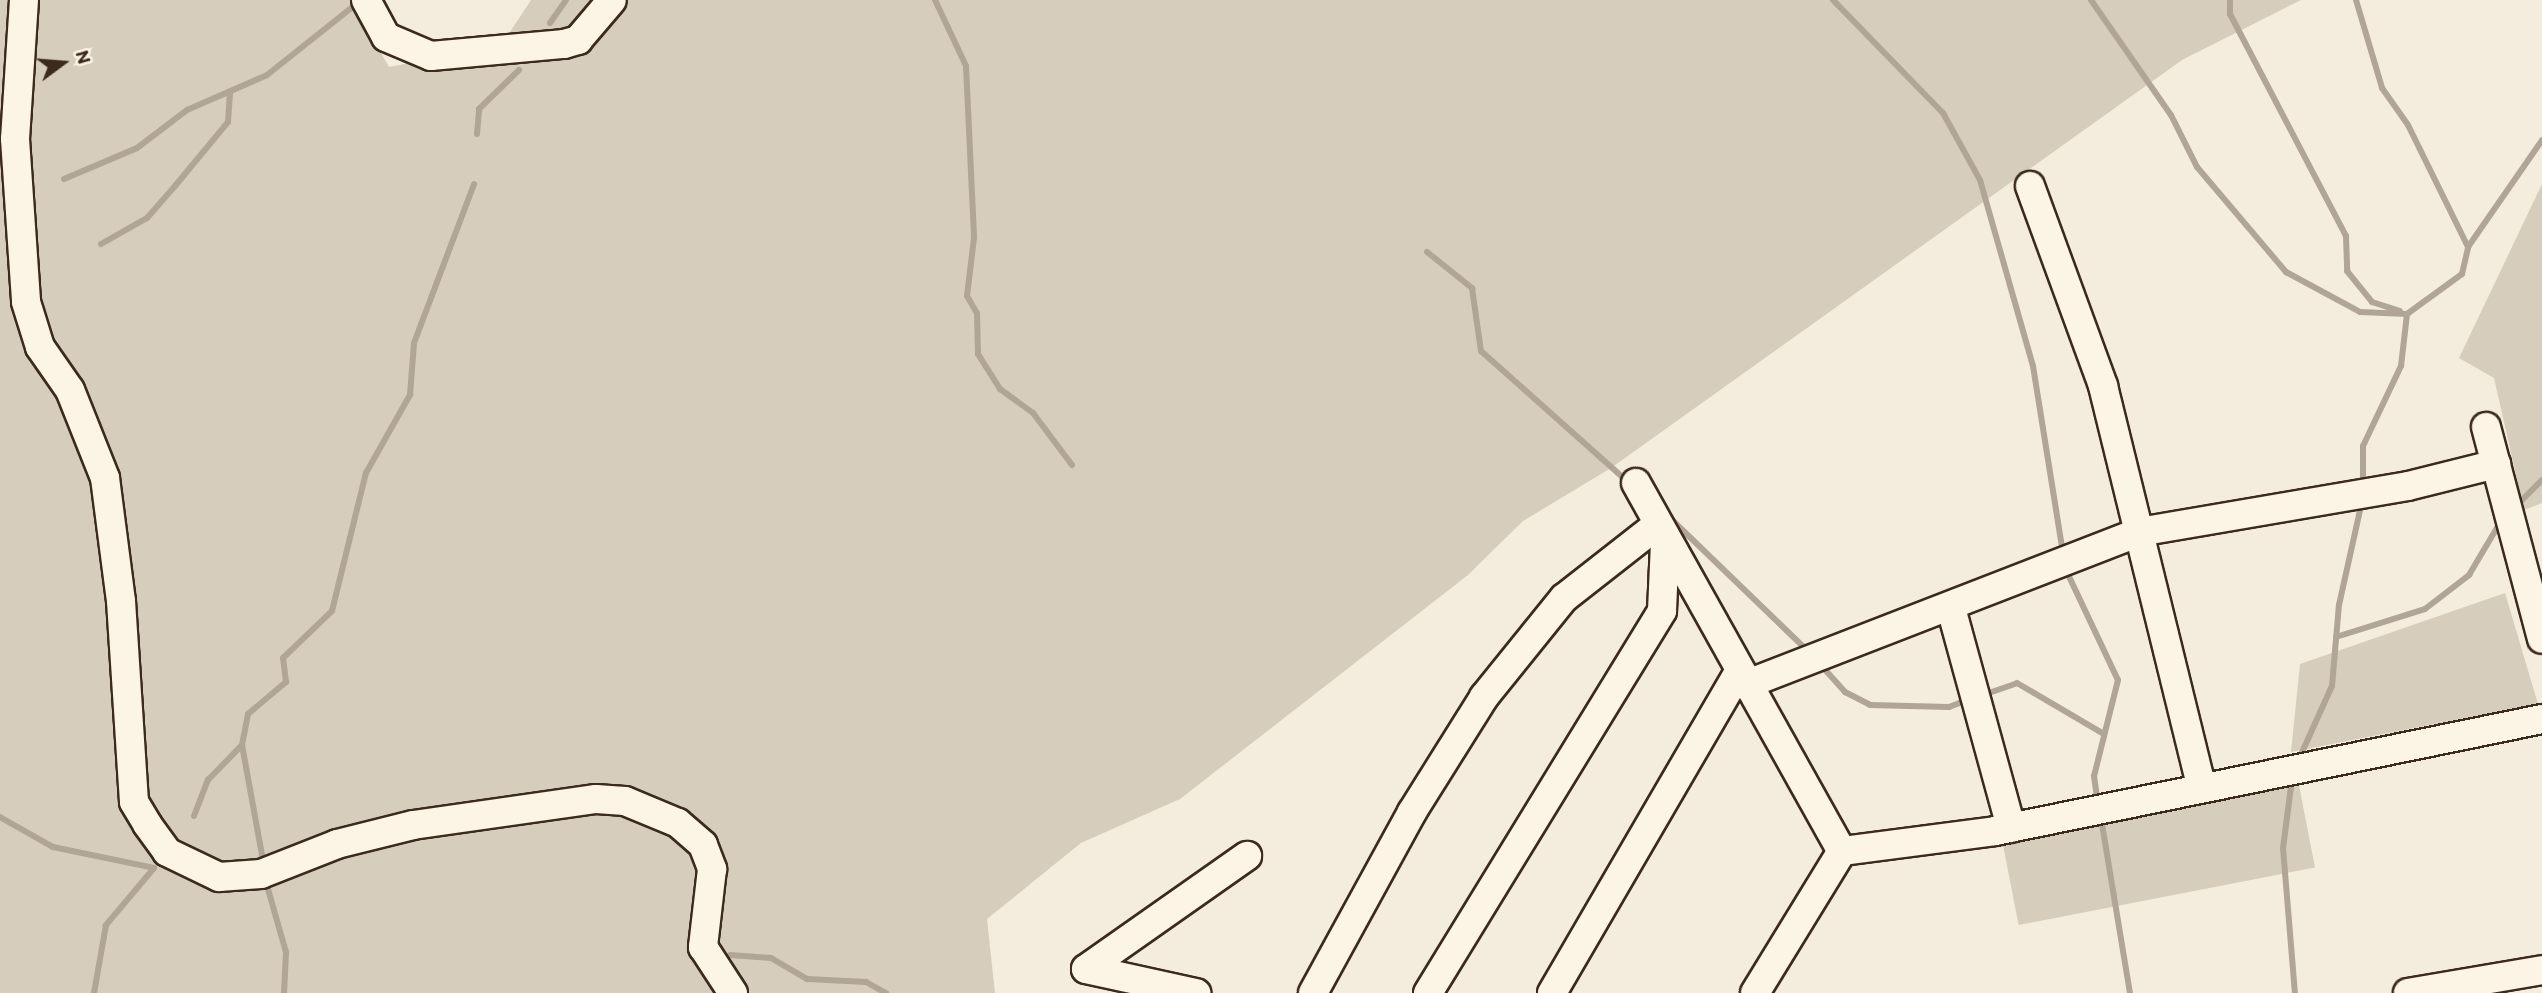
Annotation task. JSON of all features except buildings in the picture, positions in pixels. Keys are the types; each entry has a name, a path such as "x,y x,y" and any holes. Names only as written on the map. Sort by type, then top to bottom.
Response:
{"street":[{"path":"24,0 15,139 26,302 40,347 70,390 105,478 121,601 134,802 146,824 177,860 219,877 261,874 337,844 413,825 596,799 625,802 678,823 703,845 712,869 703,947 733,993"},
{"path":"366,0 386,37 430,56 564,44 578,40 612,0"},
{"path":"2030,186 2103,386 2202,789"},
{"path":"2486,427 2542,639"},
{"path":"1552,993 1742,679 1951,608 2138,532 2408,486 2496,464"},
{"path":"1636,483 1742,679 1842,851"},
{"path":"1313,993 1412,812 1484,697 1564,598 1661,533"},
{"path":"1428,993 1662,611 1661,533"},
{"path":"1951,608 2011,828"},
{"path":"1842,851 2011,828 2542,719"},
{"path":"1755,993 1842,851"},
{"path":"1196,993 1086,969 1247,856"},
{"path":"2408,993 2542,970"}],"shaded area":[{"path":"0,0 351,0 389,67 415,62 460,69 506,38 531,0 2301,0 2182,60 1611,468 1523,521 1468,575 1180,799 1081,843 987,919 995,993 0,993"},
{"path":"2542,184 2542,503 2524,510 2494,378 2459,358"},
{"path":"2505,593 2538,704 2291,752 2300,664"},
{"path":"2299,785 2315,867 2019,925 2003,843"}],"waterway":[{"path":"550,23 566,0"},
{"path":"935,0 966,66 974,238 967,296 977,313 978,354 1000,389 1033,413 1072,465"},
{"path":"1833,0 1943,113 1980,180 2033,366 2063,554"},
{"path":"2091,0 2171,115 2197,167 2286,272 2360,312 2407,314"},
{"path":"2230,0 2230,14 2346,236 2347,271 2372,302 2400,311"},
{"path":"2356,0 2382,88 2408,125 2468,247"},
{"path":"64,179 137,148 187,110 267,75 360,1"},
{"path":"477,134 479,109 519,70"},
{"path":"101,244 147,218 175,186 228,122 230,92"},
{"path":"2363,486 2363,446 2401,366 2407,314 2462,274 2468,247 2542,140"},
{"path":"194,816 208,780 242,745 248,714 286,682 283,658 332,611 366,473 410,395 414,343 474,184"},
{"path":"1427,252 1472,288 1481,351 1629,483"},
{"path":"2516,506 2542,480"},
{"path":"2299,759 2332,686 2339,605 2362,501"},
{"path":"1669,517 1810,653"},
{"path":"2336,637 2425,609 2469,575 2501,521"},
{"path":"2065,568 2118,680 2094,776 2098,804"},
{"path":"1819,663 1845,692 1870,705 1949,707 1970,699"},
{"path":"1983,695 2017,683 2104,734"},
{"path":"242,745 263,860"},
{"path":"2292,779 2283,848 2295,993"},
{"path":"0,817 53,847 154,868 106,925 94,993"},
{"path":"2101,818 2130,993"},
{"path":"268,889 286,952 284,993"},
{"path":"730,955 771,958 807,979 866,982 886,993"}]}
